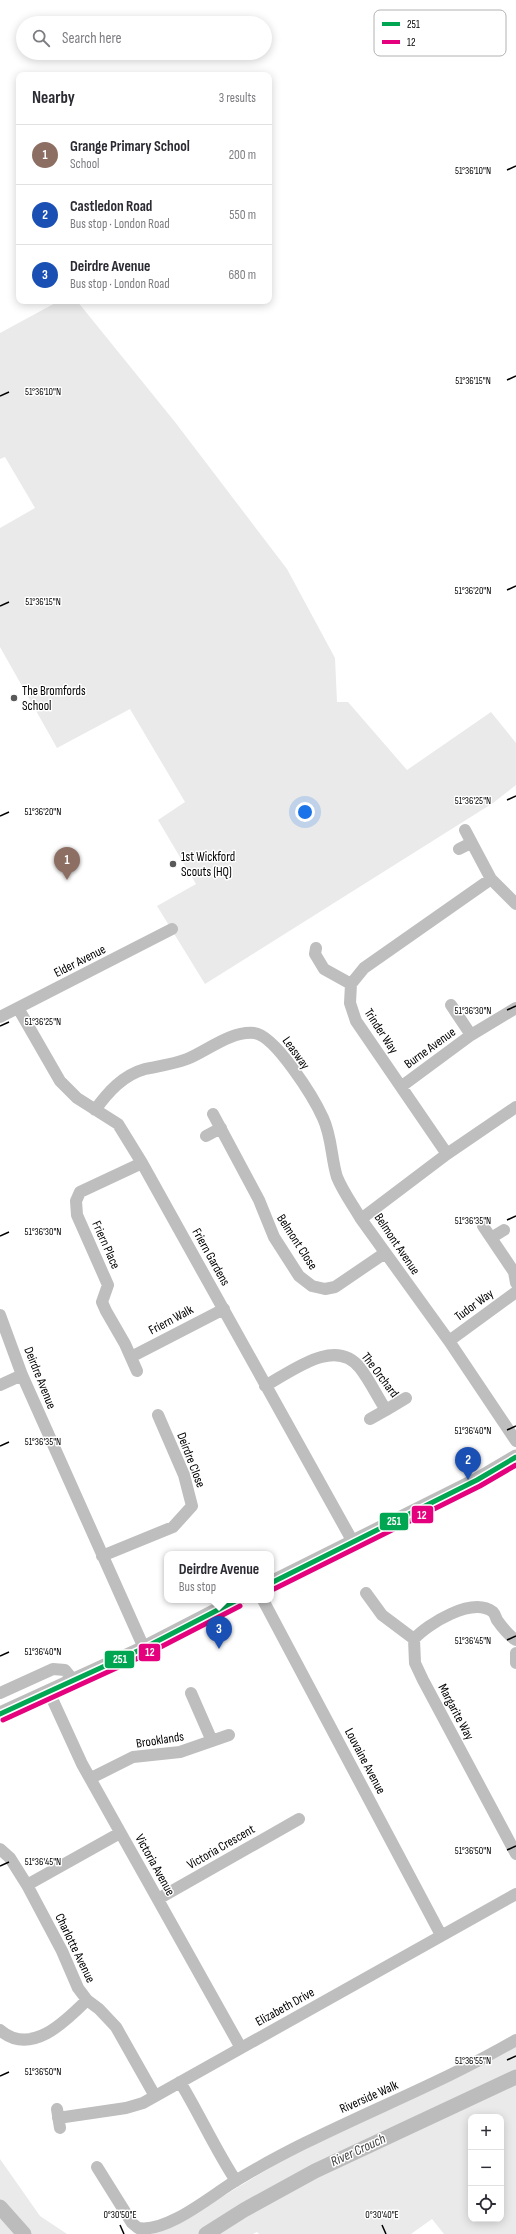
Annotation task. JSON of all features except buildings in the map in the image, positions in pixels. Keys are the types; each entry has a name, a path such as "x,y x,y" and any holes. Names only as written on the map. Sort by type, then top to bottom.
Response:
{"main road":[{"path":"274,1582 477,1480 516,1457"},
{"path":"0,1714 144,1648 231,1603"}],"street":[{"path":"465,830 491,880 516,904"},
{"path":"459,849 472,843"},
{"path":"316,948 315,954 324,969 351,984 364,968 383,953 491,880"},
{"name":"Elder Avenue","path":"0,1017 172,929"},
{"name":"Trinder Way","path":"351,984 350,1003 356,1022 402,1086 447,1154"},
{"path":"451,1005 471,1035"},
{"name":"Friern Gardens","path":"18,1008 60,1081 77,1098 118,1124 142,1163 353,1542"},
{"name":"Burne Avenue","path":"402,1086 471,1035 516,1008"},
{"name":"Leasway","path":"95,1110 110,1090 128,1077 144,1070 186,1059 244,1033 255,1033 264,1036 271,1041 286,1058 323,1118 337,1175 361,1219"},
{"name":"Belmont Avenue","path":"516,1107 447,1154 361,1219 448,1341 516,1441"},
{"name":"Belmont Close","path":"213,1114 259,1200 272,1232 299,1276 312,1286 324,1289 335,1286 385,1253"},
{"path":"206,1136 221,1128"},
{"name":"Friern Place","path":"137,1371 102,1302 108,1285 77,1215 76,1201 80,1192 142,1163"},
{"path":"483,1226 514,1272 516,1283"},
{"path":"491,1238 504,1230"},
{"name":"Tudor Way","path":"448,1341 516,1292"},
{"name":"Friern Walk","path":"131,1357 224,1309"},
{"name":"Deirdre Avenue","path":"0,1315 22,1375 144,1648"},
{"name":"The Orchard","path":"265,1386 319,1357 334,1354 350,1358 359,1367 386,1410 406,1398"},
{"path":"0,1385 22,1375"},
{"path":"370,1419 386,1410"},
{"name":"Deirdre Close","path":"102,1556 173,1527 192,1506 184,1475 158,1415"},
{"path":"366,1593 382,1615 414,1639 424,1629 434,1623 472,1607 483,1608 493,1613 497,1620 516,1640"},
{"name":"Louvaine Avenue","path":"265,1603 441,1935"},
{"name":"Margarite Way","path":"414,1639 415,1663 423,1680 516,1854"},
{"path":"516,1653 516,1663"},
{"path":"0,1693 53,1669 65,1670 74,1681"},
{"name":"Victoria Avenue","path":"49,1692 120,1833 241,2048"},
{"path":"191,1693 212,1741"},
{"name":"Brooklands","path":"91,1778 140,1755 180,1752 229,1735"},
{"name":"Victoria Crescent","path":"158,1899 299,1819"},
{"path":"27,1885 120,1833"},
{"name":"Charlotte Avenue","path":"0,1849 10,1858 27,1885 62,1950 78,1988 87,2000 99,2009 116,2027 155,2096"},
{"name":"Elizabeth Drive","path":"58,2119 126,2108 155,2096 516,1894"},
{"path":"0,2030 11,2037 22,2039 43,2036 58,2027 87,2000"},
{"name":"Riverside Walk","path":"97,2167 109,2176 132,2223 138,2228 145,2230 154,2229 186,2213 236,2181 307,2141 468,2067 516,2040"},
{"path":"180,2082 197,2109 215,2149 236,2181"}],"shaded area":[{"path":"53,304 79,304 175,422 287,569 335,658 337,702 348,702 407,770 491,712 516,743 516,785 493,803 205,984 157,906 196,884 158,820 185,802 130,709 57,748 0,647 0,528 35,508 5,457 0,459 0,333"},
{"path":"516,2044 516,2234 444,2234 432,2219 411,2234 259,2234 257,2232 253,2234 151,2234 189,2217 309,2144"},
{"path":"0,2159 40,2216 67,2234 0,2234"}],"waterway":[{"name":"River Crouch","path":"206,2234 244,2210 315,2171 516,2077"},
{"name":"River Crouch","path":"0,2207 24,2234"}],"transit line":[{"name":"251","path":"274,1582 477,1480 516,1457"},
{"name":"12","path":"274,1589 480,1486 516,1465"},
{"name":"251","path":"0,1714 144,1648 231,1603"},
{"name":"12","path":"3,1720 147,1654 240,1606"}],"place":[{"name":"The Bromfords School","path":"14,698"},
{"name":"1st Wickford Scouts (HQ)","path":"173,864"},
{"name":"Grange Primary School","path":"67,880"},
{"name":"Castledon Road","path":"468,1480"},
{"name":"Deirdre Avenue","path":"219,1649"}]}
